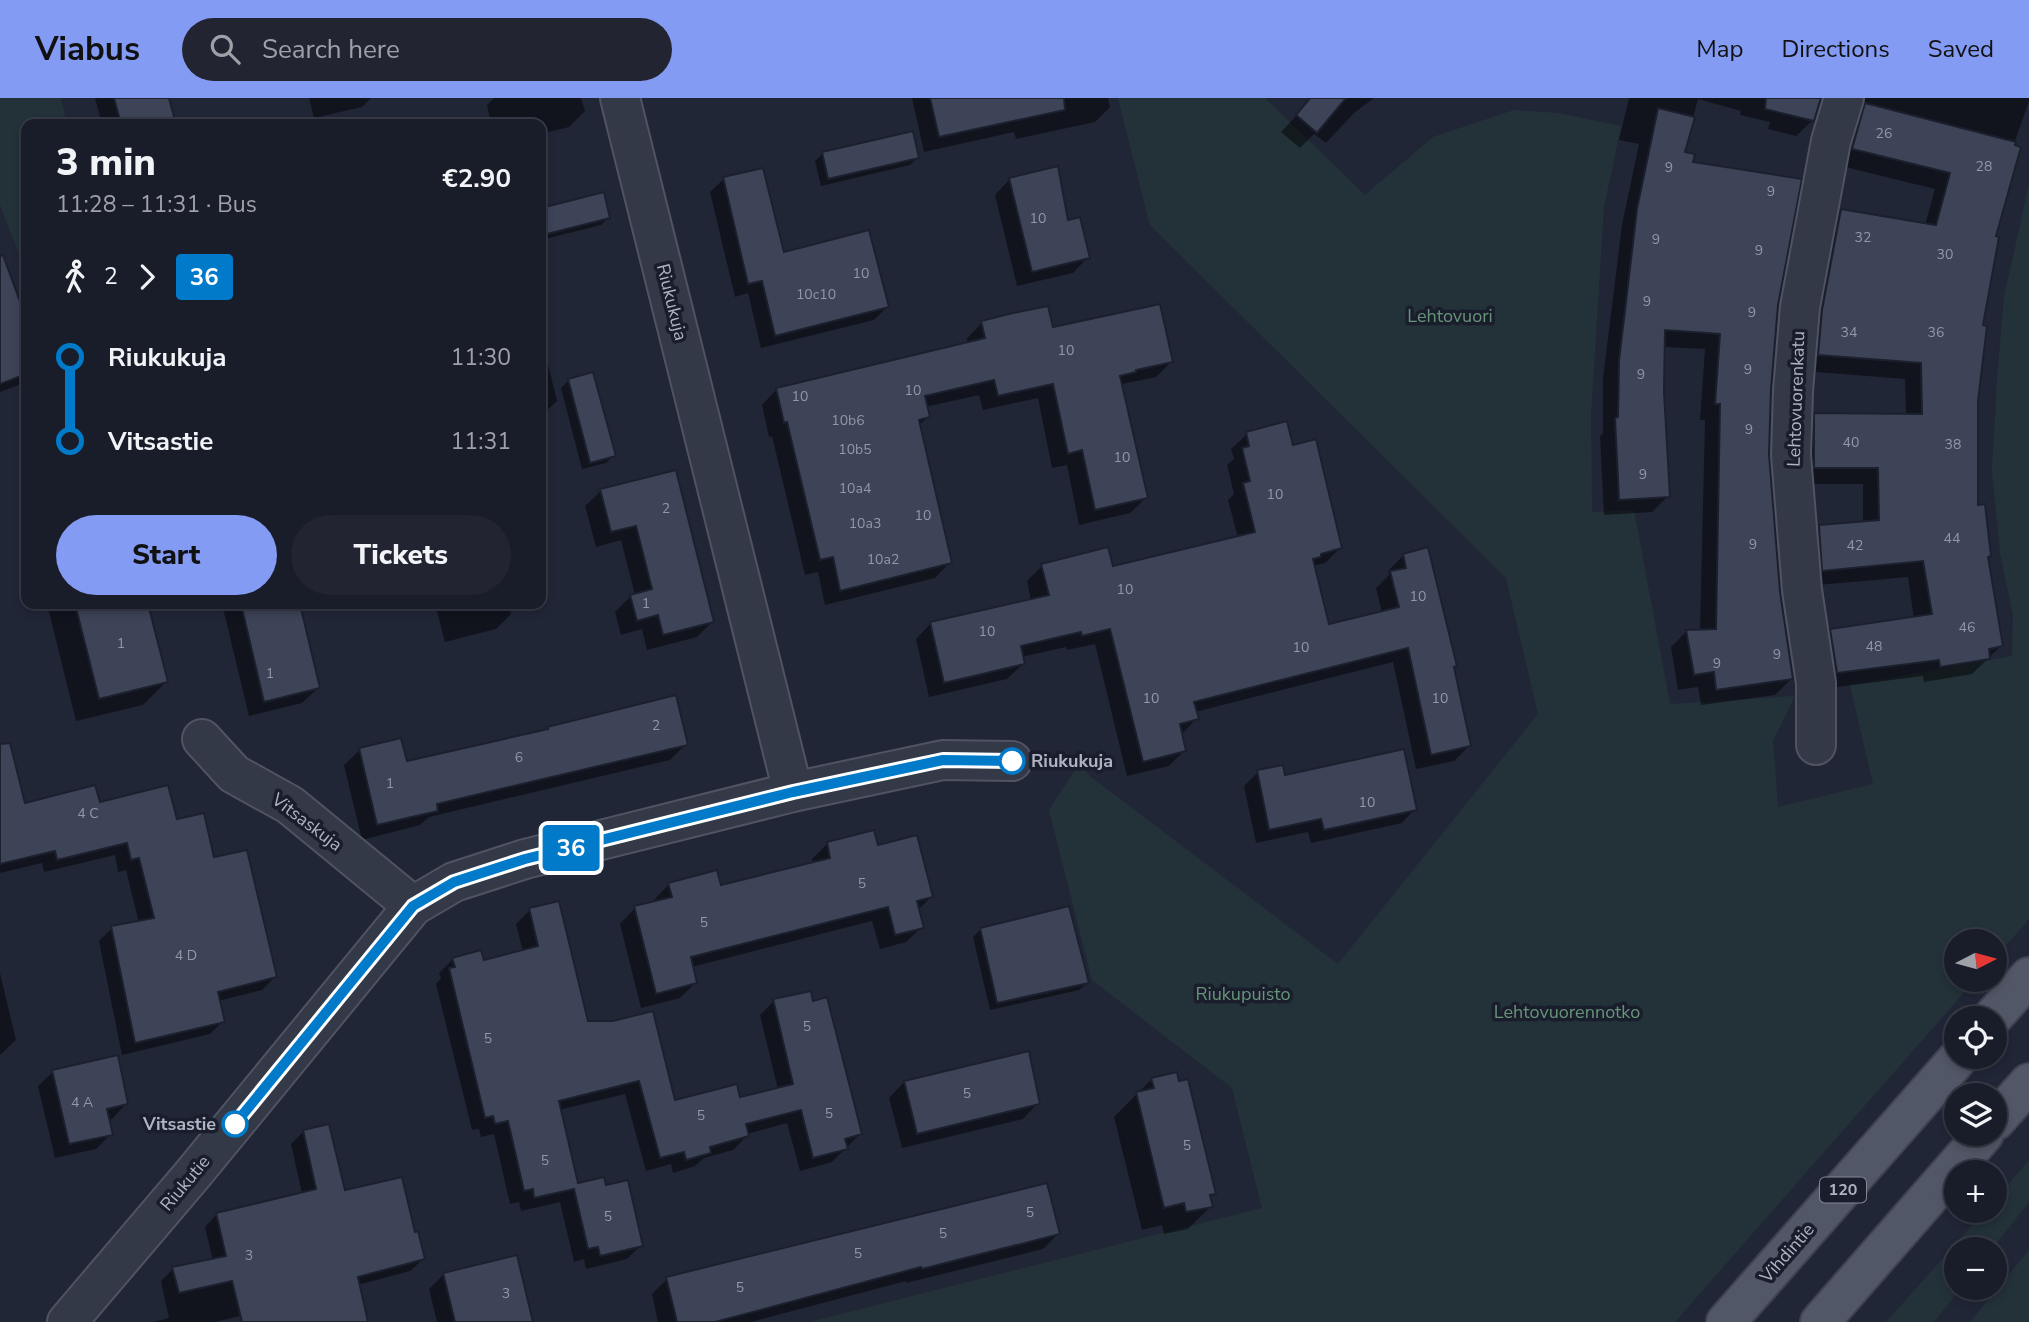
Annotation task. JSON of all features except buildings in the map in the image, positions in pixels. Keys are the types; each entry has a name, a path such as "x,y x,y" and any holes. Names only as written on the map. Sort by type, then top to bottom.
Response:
{"main road":[{"path":"2003,1006 2029,977"},
{"name":"Vihdintie","path":"1727,1322 1948,1069"},
{"path":"2007,1108 2029,1083"},
{"path":"1820,1322 1974,1146"}],"street":[{"name":"Riukukuja","path":"620,98 793,792"},
{"name":"Lehtovuorenkatu","path":"1816,745 1816,683 1802,590 1791,455 1793,391 1800,307 1831,141 1844,98"},
{"name":"Vitsaskuja","path":"202,738 234,774 290,805 413,906"},
{"name":"Riukutie","path":"67,1322 193,1174 413,906 454,882 525,859 793,792 943,760 1012,761"}],"green space":[{"path":"0,98 61,98 66,119 21,119 21,259 0,205"},
{"path":"1118,98 1265,98 1365,195 1433,137 1514,110 1558,113 1621,126 1604,207 1591,416 1592,512 1634,510 1670,704 1795,696 1773,741 1778,807 1873,784 1850,685 2012,656 2013,615 2000,553 1992,470 2004,297 2029,184 2029,919 2007,944 2007,929 1944,929 1944,992 1964,992 1952,1006 1944,1006 1944,1015 1675,1322 809,1322 1262,1208 1232,1088 1092,980 1049,810 1079,764 1091,777 1338,964 1538,714 1506,578 1150,225"},
{"path":"2029,1160 2029,1202 2001,1237 1962,1237 1974,1223 2007,1223 2007,1186"},
{"path":"2029,1250 2029,1322 1970,1322 1988,1300 2007,1300 2007,1277"},
{"path":"1944,1257 1944,1300 1951,1300 1934,1322 1886,1322"}],"bus line":[{"name":"36","path":"235,1124 413,906 454,882 525,859 793,792 943,760 1012,761"}],"place":[{"name":"Riukukuja","path":"1012,761"},
{"name":"Vitsastie","path":"235,1124"}],"park label":[{"name":"Lehtovuori","path":"1450,316"},
{"name":"Riukupuisto","path":"1243,994"},
{"name":"Lehtovuorennotko","path":"1567,1012"}]}
